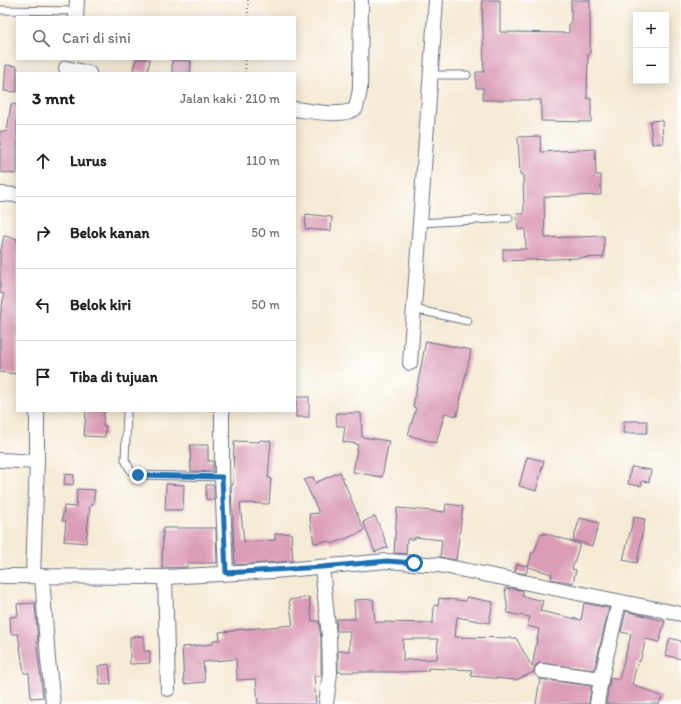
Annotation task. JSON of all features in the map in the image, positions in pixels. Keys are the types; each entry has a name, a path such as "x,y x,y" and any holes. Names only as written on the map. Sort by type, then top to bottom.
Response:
{"street":[{"path":"296,110 339,113 352,111 356,108 360,90 361,0"},
{"path":"410,364 436,0"},
{"path":"66,67 85,72"},
{"path":"0,194 16,195"},
{"path":"37,412 38,576 48,660 50,702"},
{"path":"222,412 222,477 226,573"},
{"path":"0,460 37,462"},
{"path":"0,576 165,577 322,567 387,561 440,565 681,614"},
{"path":"322,567 329,637 330,673 326,704"},
{"path":"165,577 168,689"},
{"path":"597,704 618,602"},
{"path":"542,671 601,679"}],"lane":[{"path":"0,10 77,9"},
{"path":"431,75 467,75"},
{"path":"420,223 509,218"},
{"path":"414,308 468,321"},
{"path":"127,414 125,460 130,470 138,475 222,477"}],"path":[{"path":"248,0 248,16"},
{"path":"245,72 246,60"}],"building":[{"path":"482,0 500,0 500,32 569,33 569,23 571,23 571,0 590,0 590,54 588,54 587,98 591,99 591,122 541,121 541,100 483,100 483,88 476,88 476,72 484,72"},
{"path":"136,60 150,60 147,72 133,70"},
{"path":"172,60 191,61 190,72 172,72"},
{"path":"6,65 17,66 16,92 4,91"},
{"path":"11,104 16,105 16,174 0,172 0,131 7,132"},
{"path":"662,120 663,143 652,144 650,121"},
{"path":"540,136 541,152 595,149 596,175 601,175 601,195 544,197 545,238 604,236 604,257 503,261 503,249 526,249 525,229 518,230 517,214 524,214 523,175 520,175 518,137"},
{"path":"306,214 332,217 331,231 305,229"},
{"path":"4,236 16,239 16,374 0,372 0,317 4,294 0,293 0,254"},
{"path":"426,341 471,350 457,416 445,413 436,443 408,435 416,408 413,407"},
{"path":"296,397 309,397 309,417 296,417"},
{"path":"86,412 104,412 103,426 106,426 105,437 84,436"},
{"path":"336,413 361,413 362,437 389,441 382,477 353,472 358,444 343,442 345,426 337,426"},
{"path":"624,421 647,421 647,433 623,433"},
{"path":"260,440 271,441 268,478 271,478 269,504 240,503 244,542 275,540 275,534 291,533 293,561 235,565 231,485 233,485 234,441 259,442"},
{"path":"190,445 208,445 208,461 213,461 213,472 191,471"},
{"path":"527,457 544,461 536,491 519,486"},
{"path":"631,467 651,470 649,482 642,481 641,486 628,484"},
{"path":"340,472 364,531 332,544 330,541 314,543 309,514 319,513 304,480 313,477 315,483"},
{"path":"65,474 74,475 73,485 64,484"},
{"path":"166,484 184,485 183,510 165,510"},
{"path":"206,485 214,485 214,500 206,499"},
{"path":"77,489 95,490 93,505 90,505 86,543 64,541 66,521 62,521 64,506 76,507"},
{"path":"446,504 463,506 456,560 440,557 442,540 415,537 415,539 407,539 406,554 394,553 397,508 445,512"},
{"path":"375,516 388,547 375,552 363,522"},
{"path":"634,517 645,519 637,563 623,560"},
{"path":"580,518 599,523 592,546 573,540"},
{"path":"163,528 216,528 217,563 187,563 187,567 162,568"},
{"path":"544,533 580,544 572,569 576,570 573,583 551,579 552,574 528,567 532,552 534,553 541,534 544,535"},
{"path":"517,564 528,566 526,574 515,572"},
{"path":"505,588 522,590 522,596 543,601 540,611 581,620 584,603 609,608 594,670 539,663 535,666 534,672 516,680 471,676 472,670 428,668 428,671 338,672 338,651 349,651 350,631 337,631 336,619 355,619 354,600 373,599 375,622 433,623 434,605 438,606 439,598 466,601 466,597 493,602 489,623 457,617 455,637 516,638 532,667 539,629 527,626 530,617 508,613","holes":["403,639 438,639 437,659 403,660"]},
{"path":"309,597 312,621 319,621 321,638 321,676 314,676 316,704 258,704 256,679 237,680 236,659 203,662 205,682 184,684 182,647 213,644 213,640 220,640 219,632 293,625 289,600"},
{"path":"35,603 37,646 43,697 31,698 29,673 24,673 18,634 11,634 10,617 18,616 17,604"},
{"path":"626,611 665,621 659,642 646,639 632,684 662,697 659,704 606,704 610,678 619,680 631,634 621,632"},
{"path":"144,636 144,651 150,651 150,663 130,664 130,637"},
{"path":"670,638 681,641 681,659 665,655"},
{"path":"109,664 111,684 100,685 98,666"},
{"path":"540,679 591,686 589,704 536,704"}],"route":[{"path":"138,475 222,477 226,573 273,571 387,561 414,563"}]}
